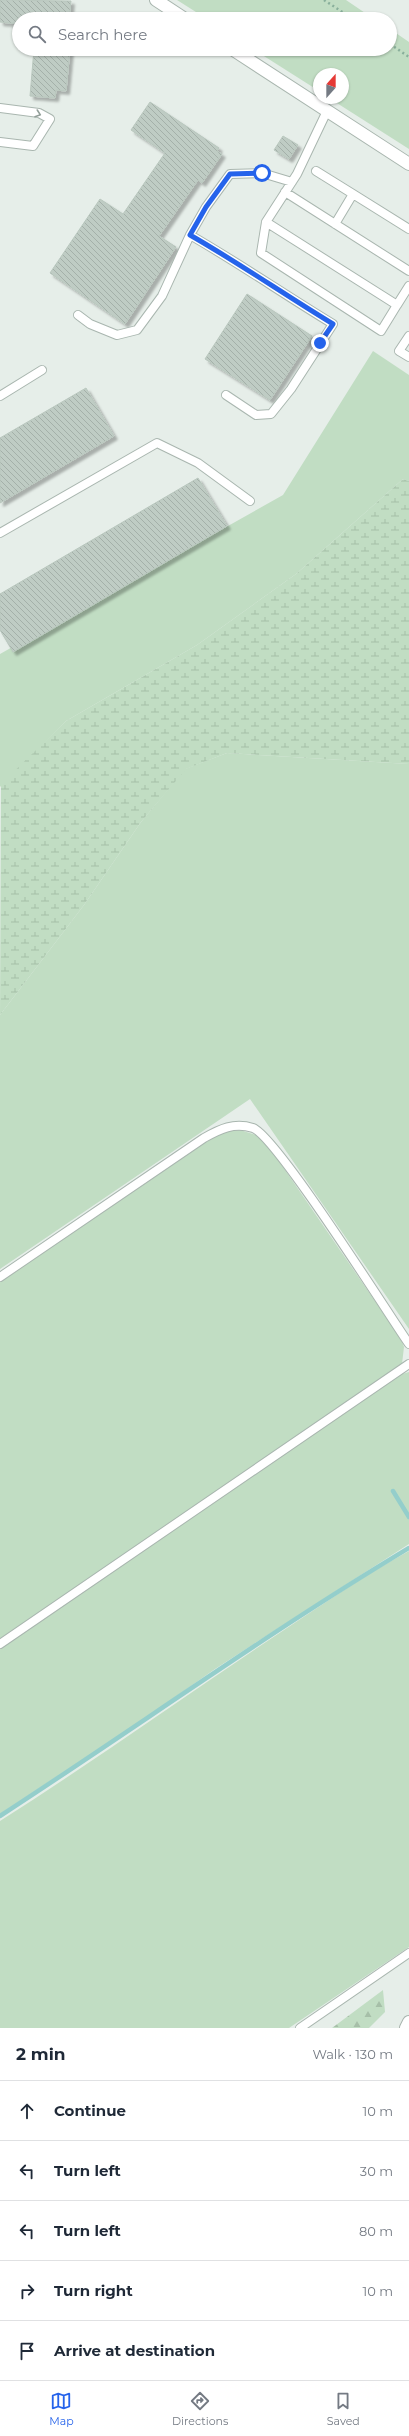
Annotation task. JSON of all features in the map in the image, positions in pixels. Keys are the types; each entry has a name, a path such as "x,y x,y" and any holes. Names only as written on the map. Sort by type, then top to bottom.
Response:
{"street":[{"path":"156,0 174,12"},
{"path":"243,56 409,164"},
{"path":"406,2028 409,2022"}],"lane":[{"path":"0,108 39,113 50,119 33,146 0,142"},
{"path":"327,111 292,182 266,222 261,253 381,332 409,286"},
{"path":"316,171 409,228"},
{"path":"78,315 90,324 118,335 136,330 162,296 190,235 206,207 230,174 262,173 292,182"},
{"path":"286,192 409,271"},
{"path":"335,224 353,194"},
{"path":"266,222 397,305"},
{"path":"190,235 228,257 260,280 333,324 291,389 271,414 256,415 226,395"},
{"path":"409,336 399,351 409,357"},
{"path":"0,396 42,370"},
{"path":"0,533 157,443 198,463 250,501"},
{"path":"0,1277 220,1128 236,1126 253,1128 268,1141 287,1165 409,1344"},
{"path":"0,1644 409,1364"},
{"path":"300,2028 409,1953"}],"path":[{"path":"324,0 342,12"},
{"path":"397,49 409,57"}],"green space":[{"path":"177,0 346,0 364,12 196,12"},
{"path":"397,34 409,42 409,149 338,104 349,104 349,68 313,68 313,87 264,56 397,56"},
{"path":"373,351 409,375 409,481 403,479 296,574 197,645 66,721 0,787 0,654 283,495"},
{"path":"403,479 409,481 409,764 227,753 186,769 141,822 84,905 0,1015 1,784 66,721 197,645 296,574"},
{"path":"227,753 409,764 409,1329 250,1099 0,1269 0,1015 84,905 141,822 185,769"},
{"path":"240,1130 256,1135 270,1148 401,1339 404,1347 402,1364 0,1639 0,1282 221,1132"},
{"path":"409,1372 409,1544 215,1669 141,1721 0,1814 0,1646 402,1374"},
{"path":"409,1551 409,1947 289,2028 0,2028 0,1821 330,1599 377,1569"},
{"path":"383,1990 385,2012 369,2028 332,2028"}],"building":[{"path":"0,0 71,1 70,12 12,12 12,23 0,22"},
{"path":"33,56 69,56 66,91 56,90 55,98 30,96"},
{"path":"150,102 219,148 217,151 222,154 202,183 198,180 159,236 176,247 125,324 50,273 100,199 123,214 165,153 131,130"},
{"path":"283,136 298,145 289,159 274,150"},
{"path":"247,294 312,336 270,400 205,359"},
{"path":"86,388 114,436 0,503 0,438"},
{"path":"198,478 227,526 13,652 0,630 0,594"}],"waterway":[{"path":"393,1491 409,1517"},
{"path":"0,1816 254,1646 409,1548"}],"route":[{"path":"262,173 230,174 206,207 190,235 228,257 260,280 333,324 320,343"}]}
